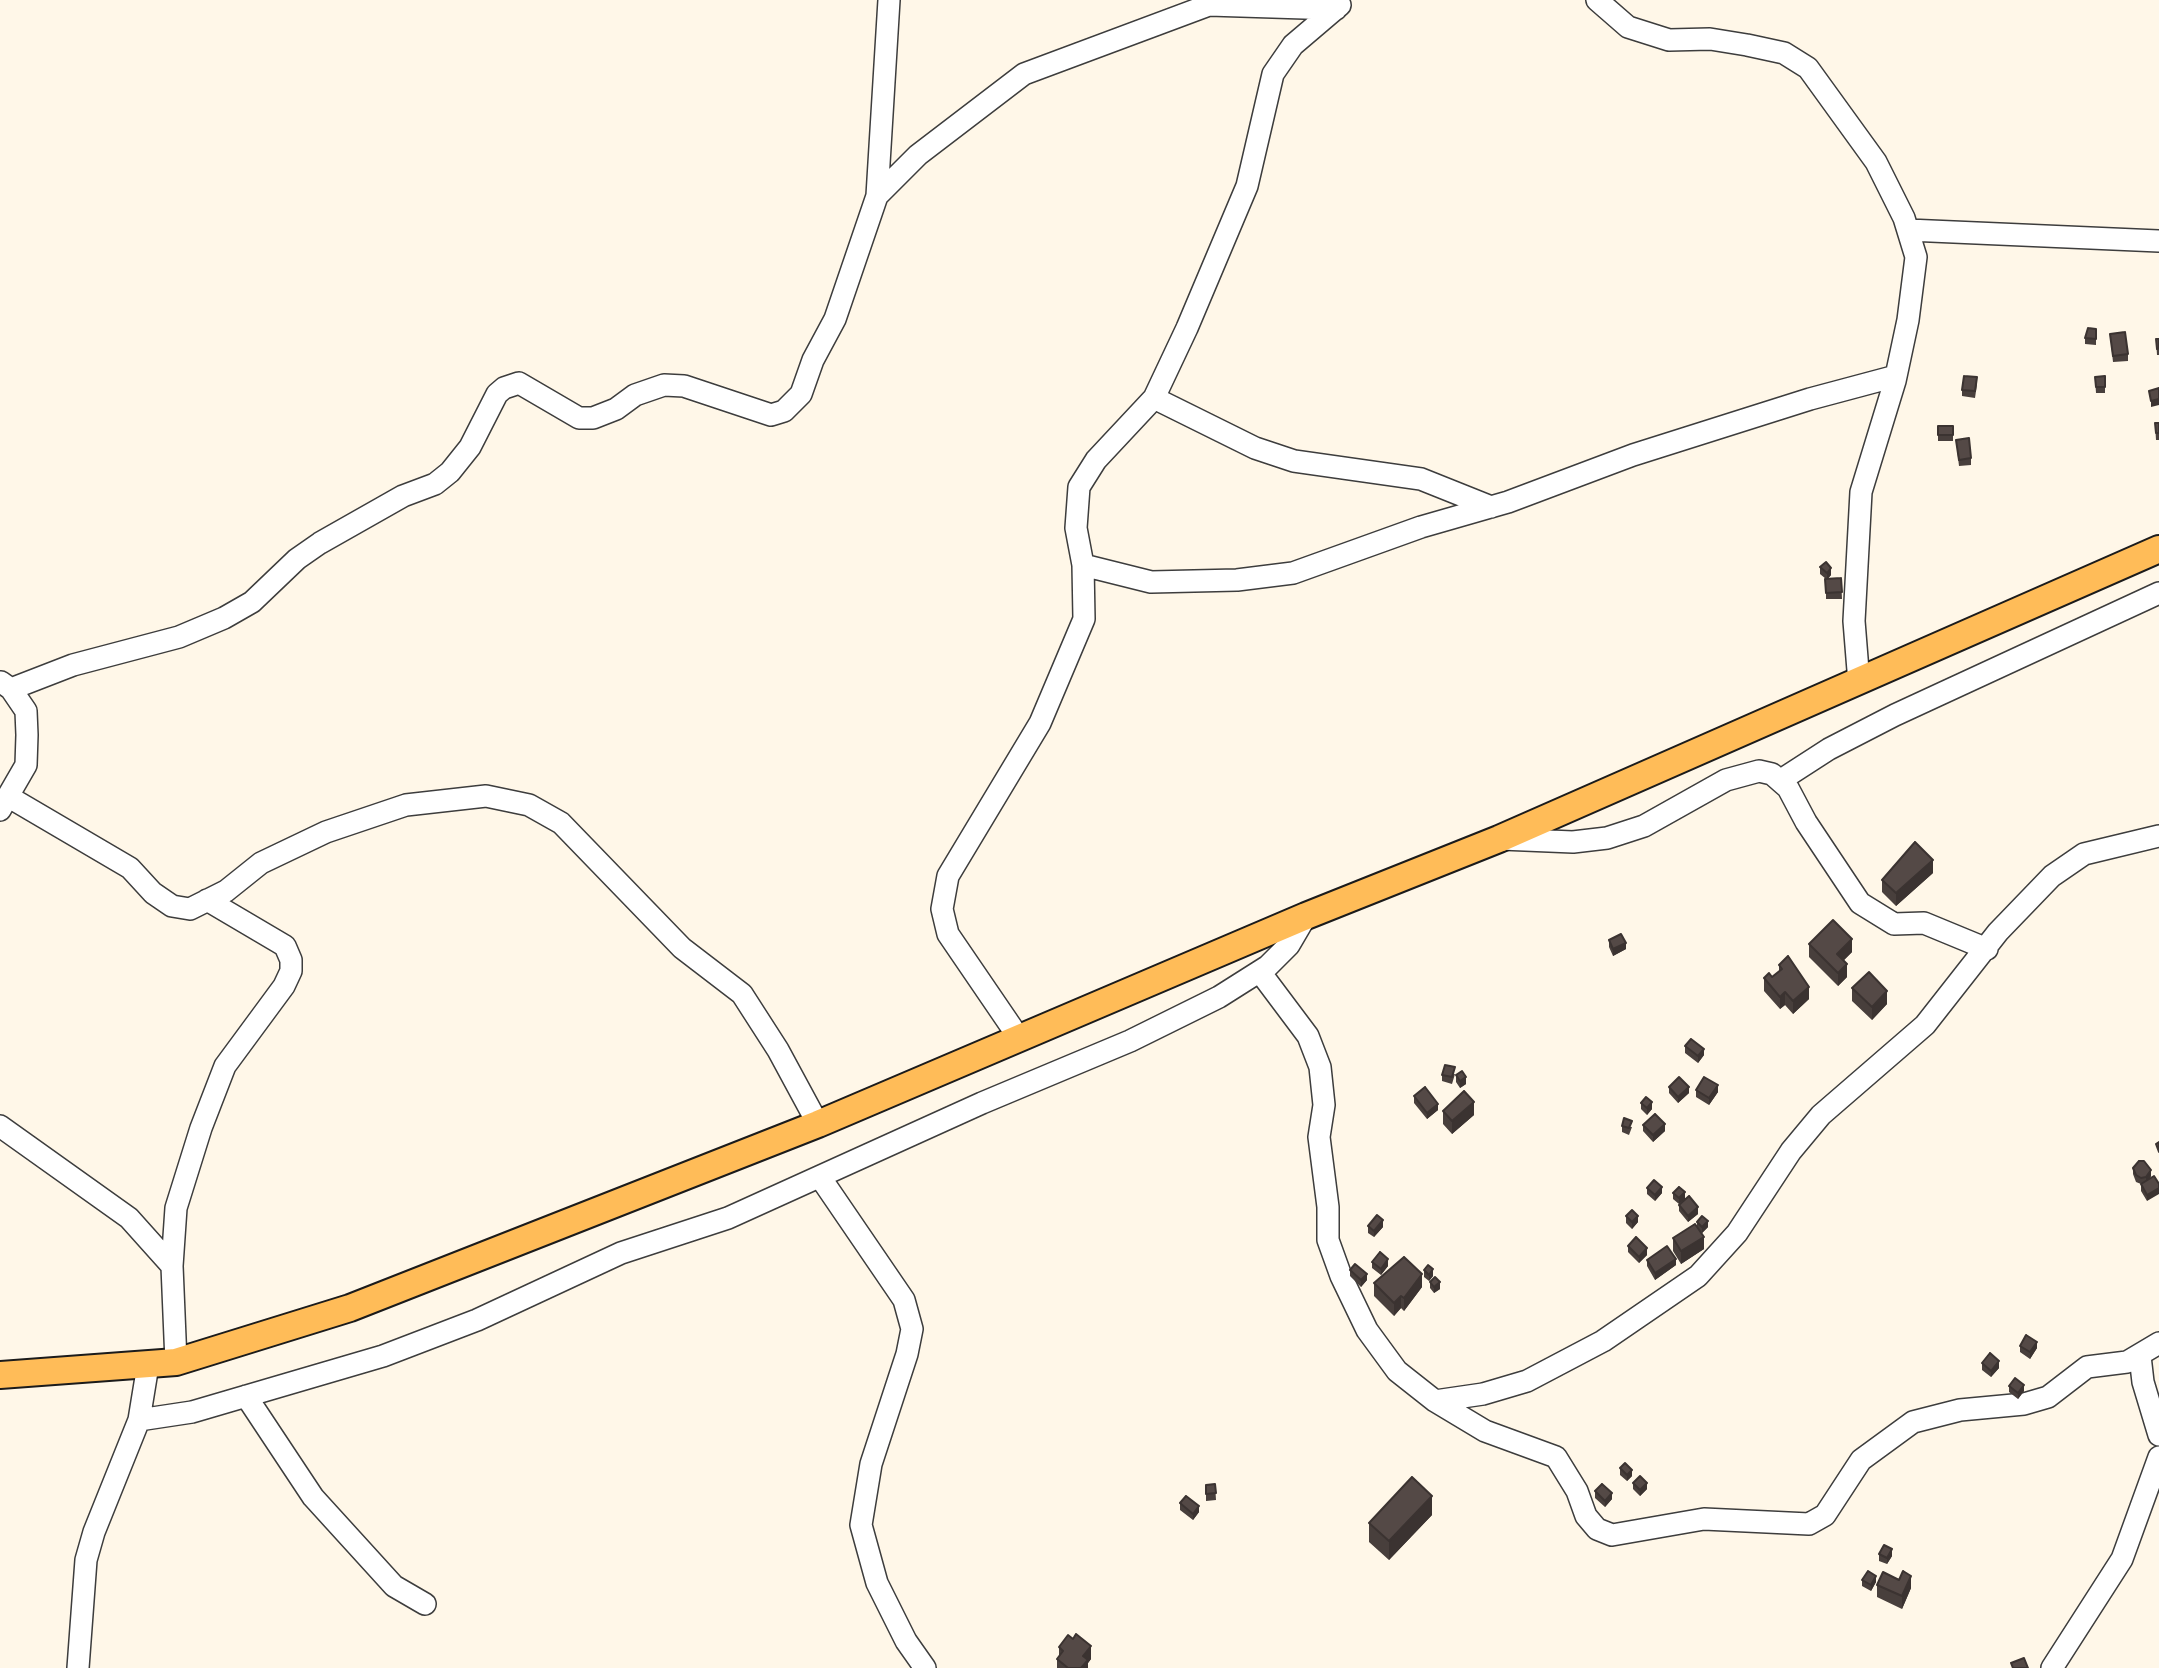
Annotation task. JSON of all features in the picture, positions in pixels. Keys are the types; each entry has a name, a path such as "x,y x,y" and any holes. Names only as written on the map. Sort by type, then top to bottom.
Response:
{"main road":[{"path":"0,1375 176,1362 350,1308 818,1124 1306,916 1499,839 2159,549"}],"street":[{"path":"818,1124 778,1050 742,994 682,948 561,823 529,804 486,796 407,806 315,837 261,863 226,891 190,909 172,906 153,893 130,868 5,803 26,765 27,736 26,711 6,685 179,637 225,618 252,602 297,559 320,543 402,496 435,484 450,472 470,447 497,394 504,388 519,383 579,418 593,418 616,409 635,395 664,385 684,386 771,415 784,411 801,394 813,360 835,319 877,196 889,0"},
{"path":"1597,0 1629,27 1669,40 1710,39 1747,45 1784,53 1808,68 1876,162 1908,230 1916,257 1908,320 1896,376 1861,492 1854,621 1859,683"},
{"path":"877,196 918,155 1024,74 1209,5 1341,4"},
{"path":"1019,1038 948,934 942,909 948,876 970,836 1011,776 1062,676 1084,619 1083,565 1076,528 1079,486 1096,460 1154,398 1247,186 1273,74 1293,45 1341,4"},
{"path":"1908,230 2159,241"},
{"path":"1083,565 1151,582 1237,580 1293,573 1421,527 1491,507 1633,455 1810,399 1896,376"},
{"path":"1154,398 1255,448 1294,461 1421,479 1491,507"},
{"path":"1781,780 1829,749 1895,715 2159,593"},
{"path":"1499,839 1573,842 1607,838 1644,827 1726,780 1759,771 1781,780 1860,903 1894,924 1924,923 1987,949"},
{"path":"1435,1401 1483,1394 1527,1381 1603,1340 1698,1276 1737,1233 1791,1151 1822,1115 1925,1025 1998,932 2052,876 2084,854 2159,836"},
{"path":"176,1362 172,1266 176,1208 201,1128 225,1066 284,986 291,971 285,946 207,900"},
{"path":"139,1420 192,1412 383,1356 477,1320 621,1253 728,1218 1130,1041 1219,997 1260,972 1289,945 1306,916"},
{"path":"1260,972 1308,1036 1320,1067 1324,1105 1319,1137 1328,1207 1328,1240 1341,1276 1367,1330 1397,1371 1435,1401 1485,1431 1556,1457 1577,1491 1586,1516 1597,1529 1612,1535 1704,1519 1809,1524 1825,1515 1861,1460 1913,1422 1960,1410 2024,1404 2048,1397 2087,1367 2127,1362 2159,1343"},
{"path":"0,1126 129,1218 172,1266"},
{"path":"820,1177 904,1300 912,1329 907,1354 870,1464 861,1525 877,1583 906,1641 925,1668"},
{"path":"2140,1356 2143,1382 2159,1435"},
{"path":"78,1668 86,1560 94,1532 139,1420 148,1365"},
{"path":"246,1396 313,1497 394,1586 425,1604"},
{"path":"2052,1668 2122,1559 2159,1457"}],"building":[{"path":"2088,328 2096,329 2096,339 2085,338"},
{"path":"2125,332 2128,354 2113,356 2110,334"},
{"path":"1964,376 1977,377 1975,391 1962,390"},
{"path":"2105,376 2105,387 2096,387 2095,377"},
{"path":"2159,388 2159,399 2151,401 2149,391"},
{"path":"2155,423 2159,423 2159,433 2156,433"},
{"path":"1938,426 1953,426 1953,435 1938,435"},
{"path":"1969,438 1971,458 1959,460 1956,440"},
{"path":"1826,562 1831,568 1827,573 1820,567"},
{"path":"1841,578 1842,592 1826,593 1825,579"},
{"path":"1915,842 1933,860 1896,893 1882,880"},
{"path":"1833,920 1852,939 1837,954 1847,964 1838,973 1809,944"},
{"path":"1621,934 1626,943 1613,949 1609,940"},
{"path":"1788,956 1809,987 1793,1001 1785,992 1780,997 1764,978 1769,973 1772,977 1782,969 1779,965"},
{"path":"1869,972 1887,991 1872,1007 1852,988"},
{"path":"1691,1039 1704,1049 1698,1056 1685,1046"},
{"path":"1445,1065 1455,1067 1452,1077 1442,1075"},
{"path":"1462,1071 1466,1077 1460,1081 1456,1075"},
{"path":"1679,1077 1689,1087 1678,1097 1669,1087"},
{"path":"1704,1077 1718,1085 1709,1098 1696,1090"},
{"path":"1425,1087 1438,1104 1427,1113 1414,1096"},
{"path":"1464,1091 1474,1102 1452,1121 1443,1111"},
{"path":"1646,1097 1652,1102 1647,1108 1641,1103"},
{"path":"1655,1114 1665,1124 1653,1135 1643,1125"},
{"path":"1624,1118 1632,1121 1629,1128 1622,1126"},
{"path":"2139,1161 2144,1161 2151,1170 2146,1177 2136,1175 2133,1168"},
{"path":"2154,1176 2159,1188 2147,1195 2141,1184"},
{"path":"1654,1180 1662,1187 1655,1195 1647,1188"},
{"path":"1679,1187 1685,1192 1679,1198 1673,1193"},
{"path":"1689,1196 1698,1207 1688,1216 1679,1205"},
{"path":"1632,1210 1638,1216 1632,1222 1626,1216"},
{"path":"1377,1215 1383,1220 1374,1231 1368,1226"},
{"path":"1702,1216 1708,1221 1702,1227 1697,1222"},
{"path":"1695,1224 1704,1237 1681,1251 1673,1238"},
{"path":"1636,1237 1647,1248 1639,1257 1628,1246"},
{"path":"1667,1246 1676,1259 1655,1273 1647,1260"},
{"path":"1380,1252 1388,1259 1381,1269 1372,1262"},
{"path":"1404,1257 1422,1274 1404,1298 1401,1296 1394,1303 1374,1283"},
{"path":"1355,1264 1367,1274 1361,1280 1350,1270"},
{"path":"1428,1265 1433,1269 1429,1275 1424,1270"},
{"path":"1435,1277 1440,1282 1434,1287 1430,1282"},
{"path":"2026,1335 2037,1342 2030,1352 2020,1346"},
{"path":"1990,1353 1999,1361 1991,1371 1982,1363"},
{"path":"2015,1378 2024,1385 2018,1393 2009,1386"},
{"path":"1625,1463 1632,1470 1627,1475 1620,1468"},
{"path":"1640,1476 1647,1483 1640,1490 1633,1483"},
{"path":"1412,1477 1432,1496 1389,1541 1369,1523"},
{"path":"1215,1484 1216,1493 1206,1494 1206,1485"},
{"path":"1602,1484 1612,1493 1605,1501 1595,1491"},
{"path":"1186,1496 1199,1506 1193,1514 1180,1503"},
{"path":"1884,1545 1892,1549 1887,1558 1879,1554"},
{"path":"1868,1571 1876,1576 1871,1585 1862,1580"},
{"path":"1903,1571 1911,1576 1902,1596 1877,1585 1883,1572 1899,1580"},
{"path":"1076,1634 1091,1646 1083,1656 1088,1660 1081,1668 1068,1668 1057,1659 1063,1651 1059,1647 1068,1635 1073,1639"},
{"path":"2024,1658 2028,1668 2013,1668 2011,1663"}]}
